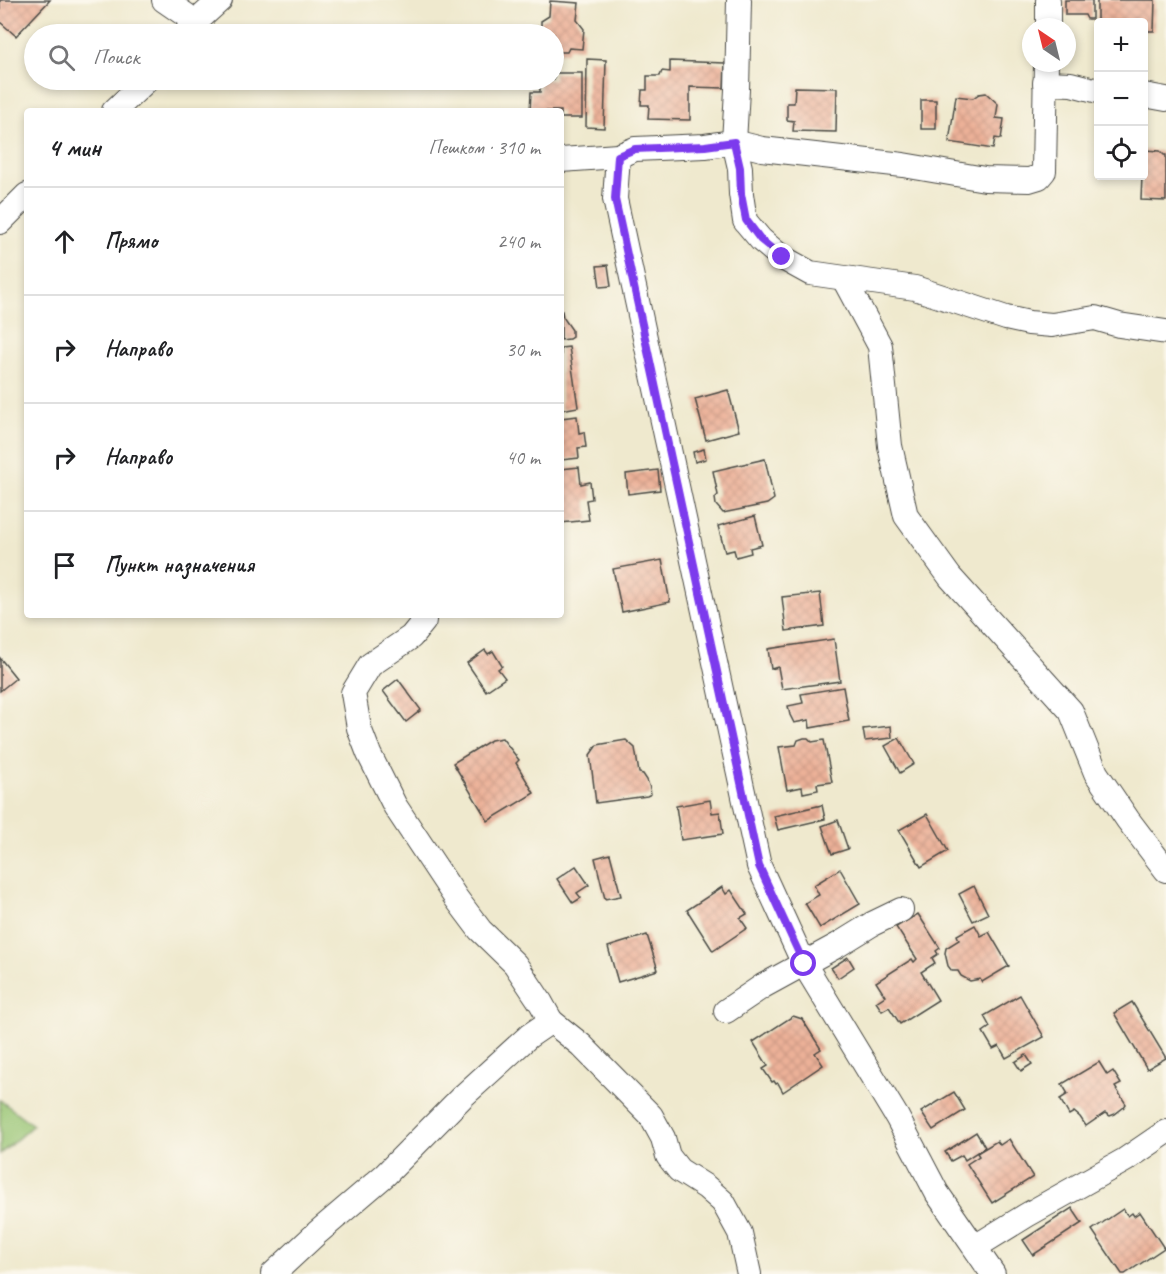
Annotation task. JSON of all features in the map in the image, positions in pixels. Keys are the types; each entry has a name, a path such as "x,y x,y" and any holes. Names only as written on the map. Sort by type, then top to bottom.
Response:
{"street":[{"path":"164,0 186,24"},
{"path":"194,24 220,0"},
{"path":"739,0 734,142 740,168 741,194 746,220 761,240 782,257 810,273 915,288 1005,318 1029,323 1052,325 1095,318 1119,325 1166,332"},
{"path":"1048,0 1048,18"},
{"path":"564,160 618,156 635,149 705,146 734,142 762,149 903,165 985,179 1029,180 1040,177 1044,171 1046,73 1071,84 1094,90"},
{"path":"117,108 136,90"},
{"path":"1148,96 1166,99"},
{"path":"618,156 615,199 759,866 804,964 897,1117 937,1193 993,1274"},
{"path":"0,222 24,198"},
{"path":"844,279 880,346 890,446 906,516 950,577 1071,711 1096,773 1166,870"},
{"path":"424,618 411,637 370,665 353,693 359,728 369,754 395,806 456,898 480,930 515,964 551,1021 580,1045 651,1116 663,1138 668,1156 679,1170 706,1187 723,1202 740,1233 749,1274"},
{"path":"726,1011 763,986 901,910"},
{"path":"273,1274 385,1175 471,1089 529,1036 551,1021"},
{"path":"975,1247 1125,1160 1166,1132"}],"green space":[{"path":"0,1100 33,1125 0,1154"}],"building":[{"path":"0,0 50,0 27,24 24,24 24,28 16,36 0,22"},
{"path":"1065,0 1092,0 1092,19 1087,19 1085,15 1065,15"},
{"path":"1097,0 1155,0 1154,31 1148,31 1148,18 1097,18"},
{"path":"550,1 579,3 577,20 584,29 582,49 569,48 567,52 564,52 564,24 541,24 541,21 549,16"},
{"path":"587,59 606,60 604,128 586,127"},
{"path":"670,61 725,63 724,88 690,87 690,120 648,119 649,105 641,105 642,90 647,90 647,76 660,76 662,71 670,72"},
{"path":"564,73 582,73 582,118 564,118 564,108 530,108 531,92 540,92 540,90 564,90"},
{"path":"795,87 837,88 836,132 793,131 794,121 787,120 787,103 794,103"},
{"path":"986,93 998,104 996,118 1004,119 1001,139 995,138 993,149 949,142 956,96 973,98"},
{"path":"921,100 936,100 936,129 921,129"},
{"path":"1148,150 1160,151 1166,155 1166,201 1141,200 1142,180 1148,180"},
{"path":"608,265 611,286 600,287 597,266"},
{"path":"564,318 572,330 572,337 564,340"},
{"path":"569,347 578,407 564,409 564,348"},
{"path":"728,390 739,431 706,440 695,399"},
{"path":"577,416 579,433 584,432 586,447 578,448 579,458 564,460 564,418"},
{"path":"704,449 706,459 695,462 693,452"},
{"path":"765,459 774,499 767,504 723,513 716,505 715,498 718,495 713,471"},
{"path":"579,467 581,484 590,482 592,499 586,500 589,520 564,523 564,469"},
{"path":"658,470 660,490 628,494 626,474"},
{"path":"755,516 762,545 750,548 751,553 736,557 734,550 725,552 718,526"},
{"path":"662,560 670,602 622,612 613,569"},
{"path":"820,593 824,626 786,631 782,597"},
{"path":"834,639 840,681 782,689 778,667 771,669 768,649"},
{"path":"485,650 488,654 493,651 502,666 498,669 505,678 486,691 467,663"},
{"path":"0,658 16,678 0,691"},
{"path":"398,679 421,710 406,722 383,691"},
{"path":"843,687 849,721 810,728 809,720 794,723 788,706 803,703 801,694"},
{"path":"891,726 892,738 865,741 863,729"},
{"path":"502,738 519,760 516,763 534,793 488,821 453,763 491,740"},
{"path":"804,738 812,742 824,740 832,782 817,784 818,790 803,793 802,787 787,790 779,747 796,745 798,740"},
{"path":"899,738 914,764 900,773 885,746"},
{"path":"626,740 635,748 639,773 643,774 647,780 651,794 596,803 590,755 597,745"},
{"path":"710,800 712,813 720,812 723,834 681,840 676,806"},
{"path":"822,805 825,819 778,830 774,816"},
{"path":"927,814 948,851 921,867 899,830"},
{"path":"838,820 848,849 832,854 822,826"},
{"path":"610,854 621,896 605,899 595,858"},
{"path":"576,866 589,885 577,893 581,898 573,903 557,879"},
{"path":"840,869 860,904 820,928 805,903 819,895 814,885"},
{"path":"974,886 988,914 973,921 959,894"},
{"path":"722,887 726,894 731,890 747,914 740,918 747,928 713,951 687,910"},
{"path":"918,914 940,948 936,951 938,954 932,958 935,963 921,972 938,1000 900,1024 889,1007 882,1011 876,1002 885,996 876,982 912,959 914,962 917,959 896,927"},
{"path":"975,925 981,936 989,932 1009,966 982,982 980,979 970,981 961,976 958,971 952,971 948,966 945,953 946,948 959,940 957,935"},
{"path":"647,935 658,970 618,982 608,947"},
{"path":"848,957 854,967 838,978 831,968"},
{"path":"1020,995 1044,1037 1006,1058 999,1046 993,1049 983,1032 990,1027 984,1016"},
{"path":"1132,1002 1166,1058 1147,1069 1114,1013"},
{"path":"793,1016 802,1019 821,1049 815,1053 823,1065 783,1092 778,1083 772,1082 763,1069 768,1066 753,1042"},
{"path":"1026,1055 1032,1064 1021,1071 1015,1062"},
{"path":"1099,1062 1107,1075 1113,1071 1121,1084 1115,1087 1126,1104 1115,1114 1110,1116 1105,1113 1086,1126 1074,1112 1069,1115 1060,1099 1068,1094 1062,1084"},
{"path":"954,1092 965,1110 933,1130 921,1112"},
{"path":"976,1132 985,1147 965,1160 962,1155 951,1161 945,1152"},
{"path":"1009,1139 1033,1177 992,1203 967,1164 979,1156 977,1153 997,1141 1000,1145"},
{"path":"1072,1208 1082,1223 1033,1255 1023,1240"},
{"path":"1123,1209 1128,1216 1132,1213 1134,1216 1140,1212 1164,1248 1125,1274 1122,1274 1092,1230"}],"route":[{"path":"782,257 761,240 746,220 741,194 740,168 734,142 705,146 635,149 618,156 615,199 759,866 804,964"}]}
